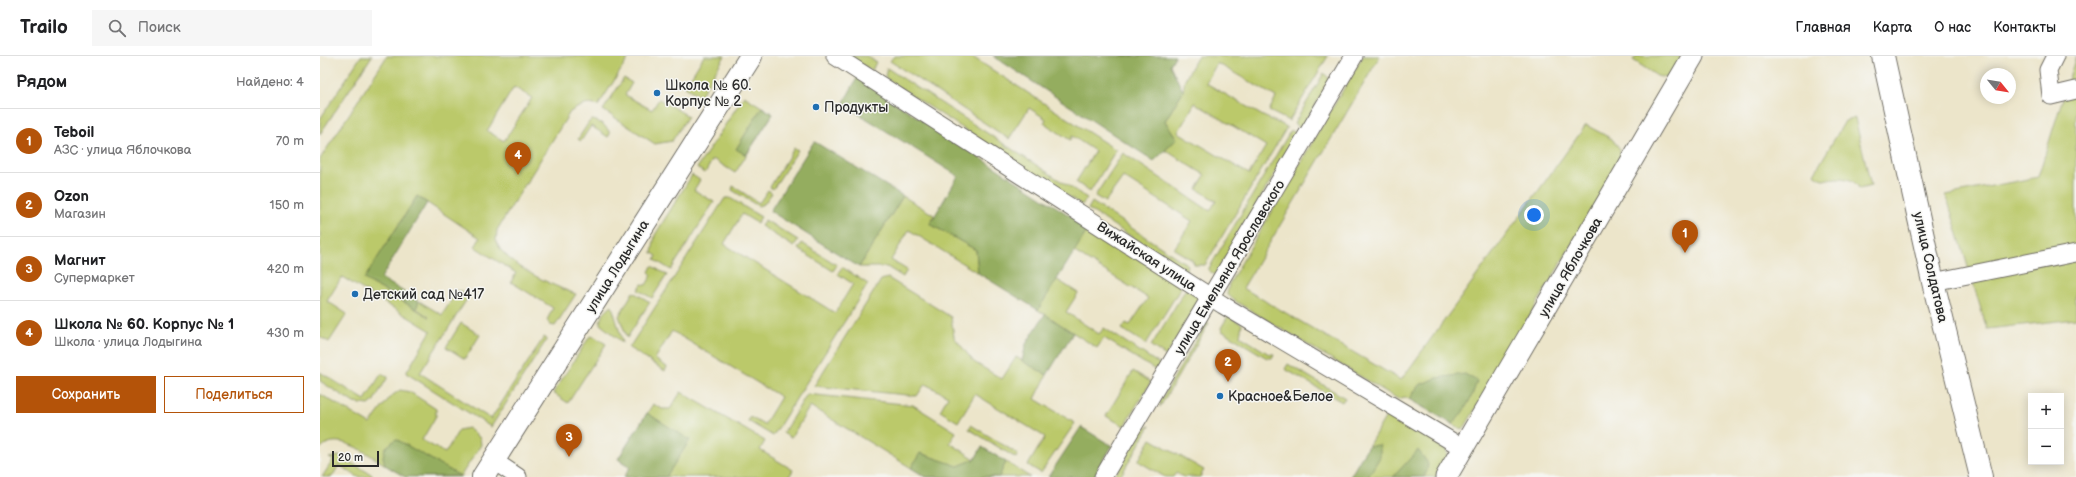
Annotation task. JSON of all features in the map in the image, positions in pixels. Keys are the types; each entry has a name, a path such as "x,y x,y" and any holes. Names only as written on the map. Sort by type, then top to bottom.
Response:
{"main road":[{"name":"улица Лодыгина","path":"489,469 681,164 751,56"},
{"name":"улица Солдатова","path":"1883,56 1933,282 1980,477"}],"street":[{"name":"Вижайская улица","path":"836,56 1212,298 1463,448"},
{"name":"улица Емельяна Ярославского","path":"1103,477 1212,298 1354,56"},
{"name":"улица Яблочкова","path":"1446,477 1693,56"},
{"path":"2055,56 2048,70 2051,96 2076,90"},
{"path":"1933,282 2076,253"},
{"path":"489,469 518,477"}],"green space":[{"path":"361,56 372,56 320,134 320,119"},
{"path":"387,56 624,56 628,59 598,106 590,104 584,105 570,112 497,230 496,242 510,259 531,274 576,294 555,326 550,325 547,320 553,308 511,282 516,273 475,247 480,238 417,196 365,279 429,317 416,308 419,301 442,315 457,291 462,291 466,294 467,299 420,373 491,419 544,337 547,339 491,427 406,373 431,331 342,277 327,301 347,314 329,342 320,337 320,159","holes":["514,87 532,98 504,141 487,131"]},
{"path":"704,56 725,56 700,96 685,87"},
{"path":"849,56 867,56 876,62 872,71"},
{"path":"894,56 971,56 1116,150 1090,192 1076,182 1095,151 1072,136 1070,140 1044,123 1046,119 1029,108 1009,139 890,61"},
{"path":"993,56 1175,56 1170,65 1183,91 1165,121 1177,139 1154,161"},
{"path":"1198,56 1328,56 1289,121 1269,111 1276,97 1217,63 1206,83 1263,116 1287,127 1205,265 1195,265 1192,260 1174,249 1192,221 1123,177 1105,202 1095,196 1123,153 1210,211 1216,201 1197,189 1205,175 1165,150 1177,139 1165,121 1183,91 1185,79","holes":["1195,103 1266,146 1249,174 1178,132"]},
{"path":"1363,56 1380,56 1243,288 1401,380 1586,125 1612,139 1620,149 1620,162 1463,430 1405,397 1398,399 1235,301 1227,294 1229,284"},
{"path":"1636,56 1684,56 1676,70 1666,78 1657,76 1633,60"},
{"path":"2076,56 2076,319 1987,329 1946,195 2038,177"},
{"path":"887,68 1087,198 1082,205 888,80 885,76"},
{"path":"1324,73 1330,80 1301,129 1294,124"},
{"path":"624,78 632,83 625,95 652,110 659,99 688,116 672,141 655,144 603,110"},
{"path":"857,78 1089,228 1038,310 978,273 976,250 930,224 958,176 843,104"},
{"path":"744,96 773,114 735,173 713,159 705,173 697,168"},
{"path":"762,107 773,114 746,155 736,149"},
{"path":"1855,118 1871,186 1859,189 1853,182 1844,178 1824,180 1814,174 1845,121"},
{"path":"592,120 603,125 610,134 608,137 591,126 581,141 578,139 589,122"},
{"path":"1291,130 1298,134 1215,275 1208,270"},
{"path":"815,142 903,196 859,267 770,211"},
{"path":"794,148 798,150 773,189 770,187"},
{"path":"692,175 700,180 694,190 714,202 671,270 655,260 657,256 652,253 655,235"},
{"path":"733,186 759,203 768,190 772,193 764,204 758,206 732,190"},
{"path":"417,196 427,203 381,278 419,301 416,309 364,279"},
{"path":"903,196 934,215 930,224 976,250 978,273 909,230 891,260 907,270 903,277 887,267 859,267"},
{"path":"725,198 730,198 761,217 757,223 742,214 724,244 835,313 853,284 838,274 842,267 868,284 773,436 748,421 750,417 764,425 781,397 672,331 655,359 667,367 665,371 629,348"},
{"path":"1092,202 1188,265 1185,271 1088,209"},
{"path":"765,220 798,240 794,247 761,226"},
{"path":"1089,228 1182,286 1146,344 1122,329 1126,323 1130,325 1148,298 1073,251"},
{"path":"802,243 837,265 833,271 798,249"},
{"path":"652,266 667,275 652,298 638,290 642,284 646,285 652,275 649,272"},
{"path":"888,278 951,317 954,337 974,362 1002,379 1016,357 1047,375 1035,399 1075,423 1041,473 1028,465 1045,437 975,394 958,422 940,411 948,396 925,384 917,396 814,386 881,280"},
{"path":"1056,279 1078,293 1066,312 1099,334 1104,328 1161,365 1157,371 1104,338 1097,348 1038,310"},
{"path":"1186,289 1198,297 1199,301 1166,356 1151,346"},
{"path":"633,292 650,302 627,338 619,316"},
{"path":"612,306 623,343 600,324 602,316"},
{"path":"1045,314 1073,333 1047,375 1022,361 1026,344"},
{"path":"1228,316 1242,324 1240,336 1269,354 1274,354 1272,358 1267,358 1222,331 1221,328"},
{"path":"1207,322 1209,323 1160,407 1160,401"},
{"path":"461,323 480,335 465,359 446,347"},
{"path":"590,336 595,337 606,344 568,403 553,393"},
{"path":"1288,364 1345,398 1342,402 1285,369"},
{"path":"1133,371 1151,382 1124,426 1106,416"},
{"path":"320,372 365,400 381,374 388,377 373,402 369,405 354,403 320,381"},
{"path":"1465,374 1477,381 1468,404 1453,424 1409,399 1419,385 1437,378"},
{"path":"400,390 410,392 436,409 436,416 422,440 445,453 459,430 468,428 480,438 481,445 460,477 405,476 396,472 362,450 339,442 329,443 320,449 320,394 370,424 390,397"},
{"path":"681,392 765,441 760,450 793,470 789,477 624,477 630,467 618,459 653,404 662,409 670,409"},
{"path":"807,394 913,405 956,432 950,443 975,459 982,447 1030,477 926,477 810,406 791,438 783,433"},
{"path":"1389,411 1444,444 1447,457 1445,465 1438,477 1350,477"},
{"path":"647,413 690,440 666,477 624,477 630,467 618,459"},
{"path":"971,425 1018,454 1016,458 969,429"},
{"path":"1150,426 1120,477 1114,477 1143,428"},
{"path":"1081,427 1112,446 1094,477 1048,477"},
{"path":"396,439 461,476 405,477 385,465 383,457 385,448"},
{"path":"1151,439 1204,470 1200,477 1184,477 1176,473 1173,477 1165,477 1138,461"},
{"path":"1380,445 1380,457 1368,477 1350,477 1368,446"},
{"path":"982,447 1006,462 999,477 926,477 911,468 920,453 958,466 975,459"},
{"path":"1418,450 1428,463 1427,471 1424,477 1393,477"},
{"path":"339,456 374,477 358,477 339,465 332,477 322,477 333,460 329,458"}],"place":[{"name":"Школа № 60. Корпус № 2","path":"657,93"},
{"name":"Продукты","path":"816,107"},
{"name":"Школа № 60. Корпус № 1","path":"518,175"},
{"name":"Teboil","path":"1685,253"},
{"name":"Детский сад №417","path":"355,294"},
{"name":"Ozon","path":"1228,382"},
{"name":"Красное&Белое","path":"1220,396"},
{"name":"Магнит","path":"569,457"}]}
